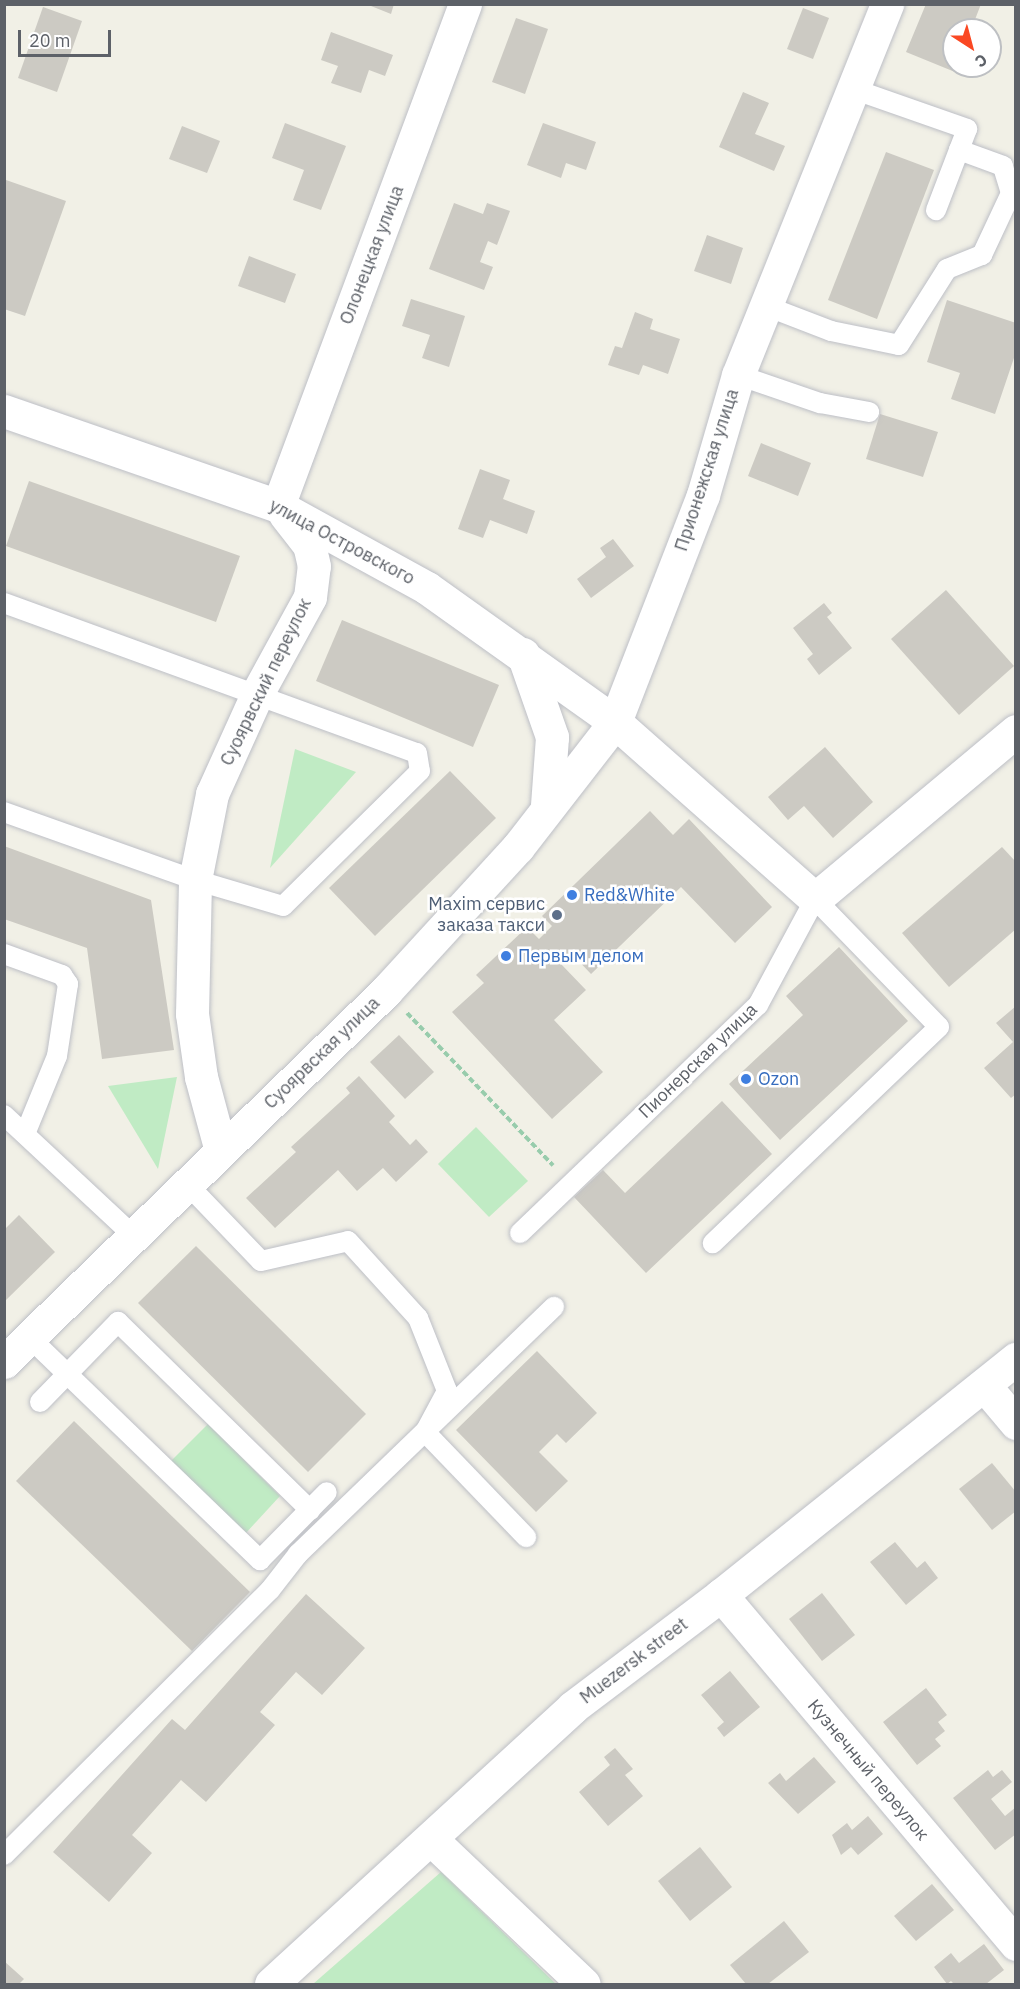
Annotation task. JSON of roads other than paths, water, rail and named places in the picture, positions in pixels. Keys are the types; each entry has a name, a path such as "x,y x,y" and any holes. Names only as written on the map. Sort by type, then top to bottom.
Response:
{"street":[{"name":"Олонецкая улица","path":"278,506 465,4"},
{"name":"Прионежская улица","path":"615,722 703,495 738,375 887,4"},
{"name":"улица Островского","path":"4,411 278,506 426,588 523,654 615,722"},
{"name":"Суоярвский переулок","path":"221,1151 201,1077 192,1014 195,880 212,794 258,692 310,597 314,566 309,545 278,506"},
{"path":"523,654 552,737 547,805"},
{"name":"Суоярвская улица","path":"4,1362 136,1238 221,1151 386,991 518,847 547,805 615,722"},
{"path":"615,722 815,899"},
{"name":"Пионерская улица","path":"815,899 1016,731"},
{"name":"Muezersk street","path":"272,1984 432,1840 573,1707 721,1595 1016,1359"},
{"path":"984,1385 1016,1423"},
{"name":"Кузнечный переулок","path":"721,1595 1016,1944"},
{"path":"432,1840 584,1984"}],"lane":[{"path":"853,89 967,129 936,210"},
{"path":"766,306 831,331 899,345 947,269 982,255 1013,191 1003,166 959,150"},
{"path":"738,375 819,403 869,412"},
{"path":"4,603 258,692 417,753 420,771 283,906 195,880 4,812"},
{"path":"713,1243 939,1027 815,899"},
{"name":"Пионерская улица","path":"520,1233 758,1005 815,899"},
{"path":"4,954 62,975 68,984 57,1056 25,1134"},
{"path":"4,1115 136,1238"},
{"path":"188,1185 261,1261 348,1241 418,1318 447,1390 425,1432"},
{"path":"4,1855 303,1558 425,1432 554,1307"},
{"path":"39,1402 118,1322 310,1510"},
{"path":"30,1338 260,1560 327,1492"},
{"path":"425,1432 526,1537"},
{"path":"280,1539 303,1558"}],"place":[{"name":"Red&White","path":"572,895"},
{"name":"Maxim сервис заказа такси","path":"557,915"},
{"name":"Первым делом","path":"506,956"},
{"name":"Ozon","path":"746,1079"}]}
